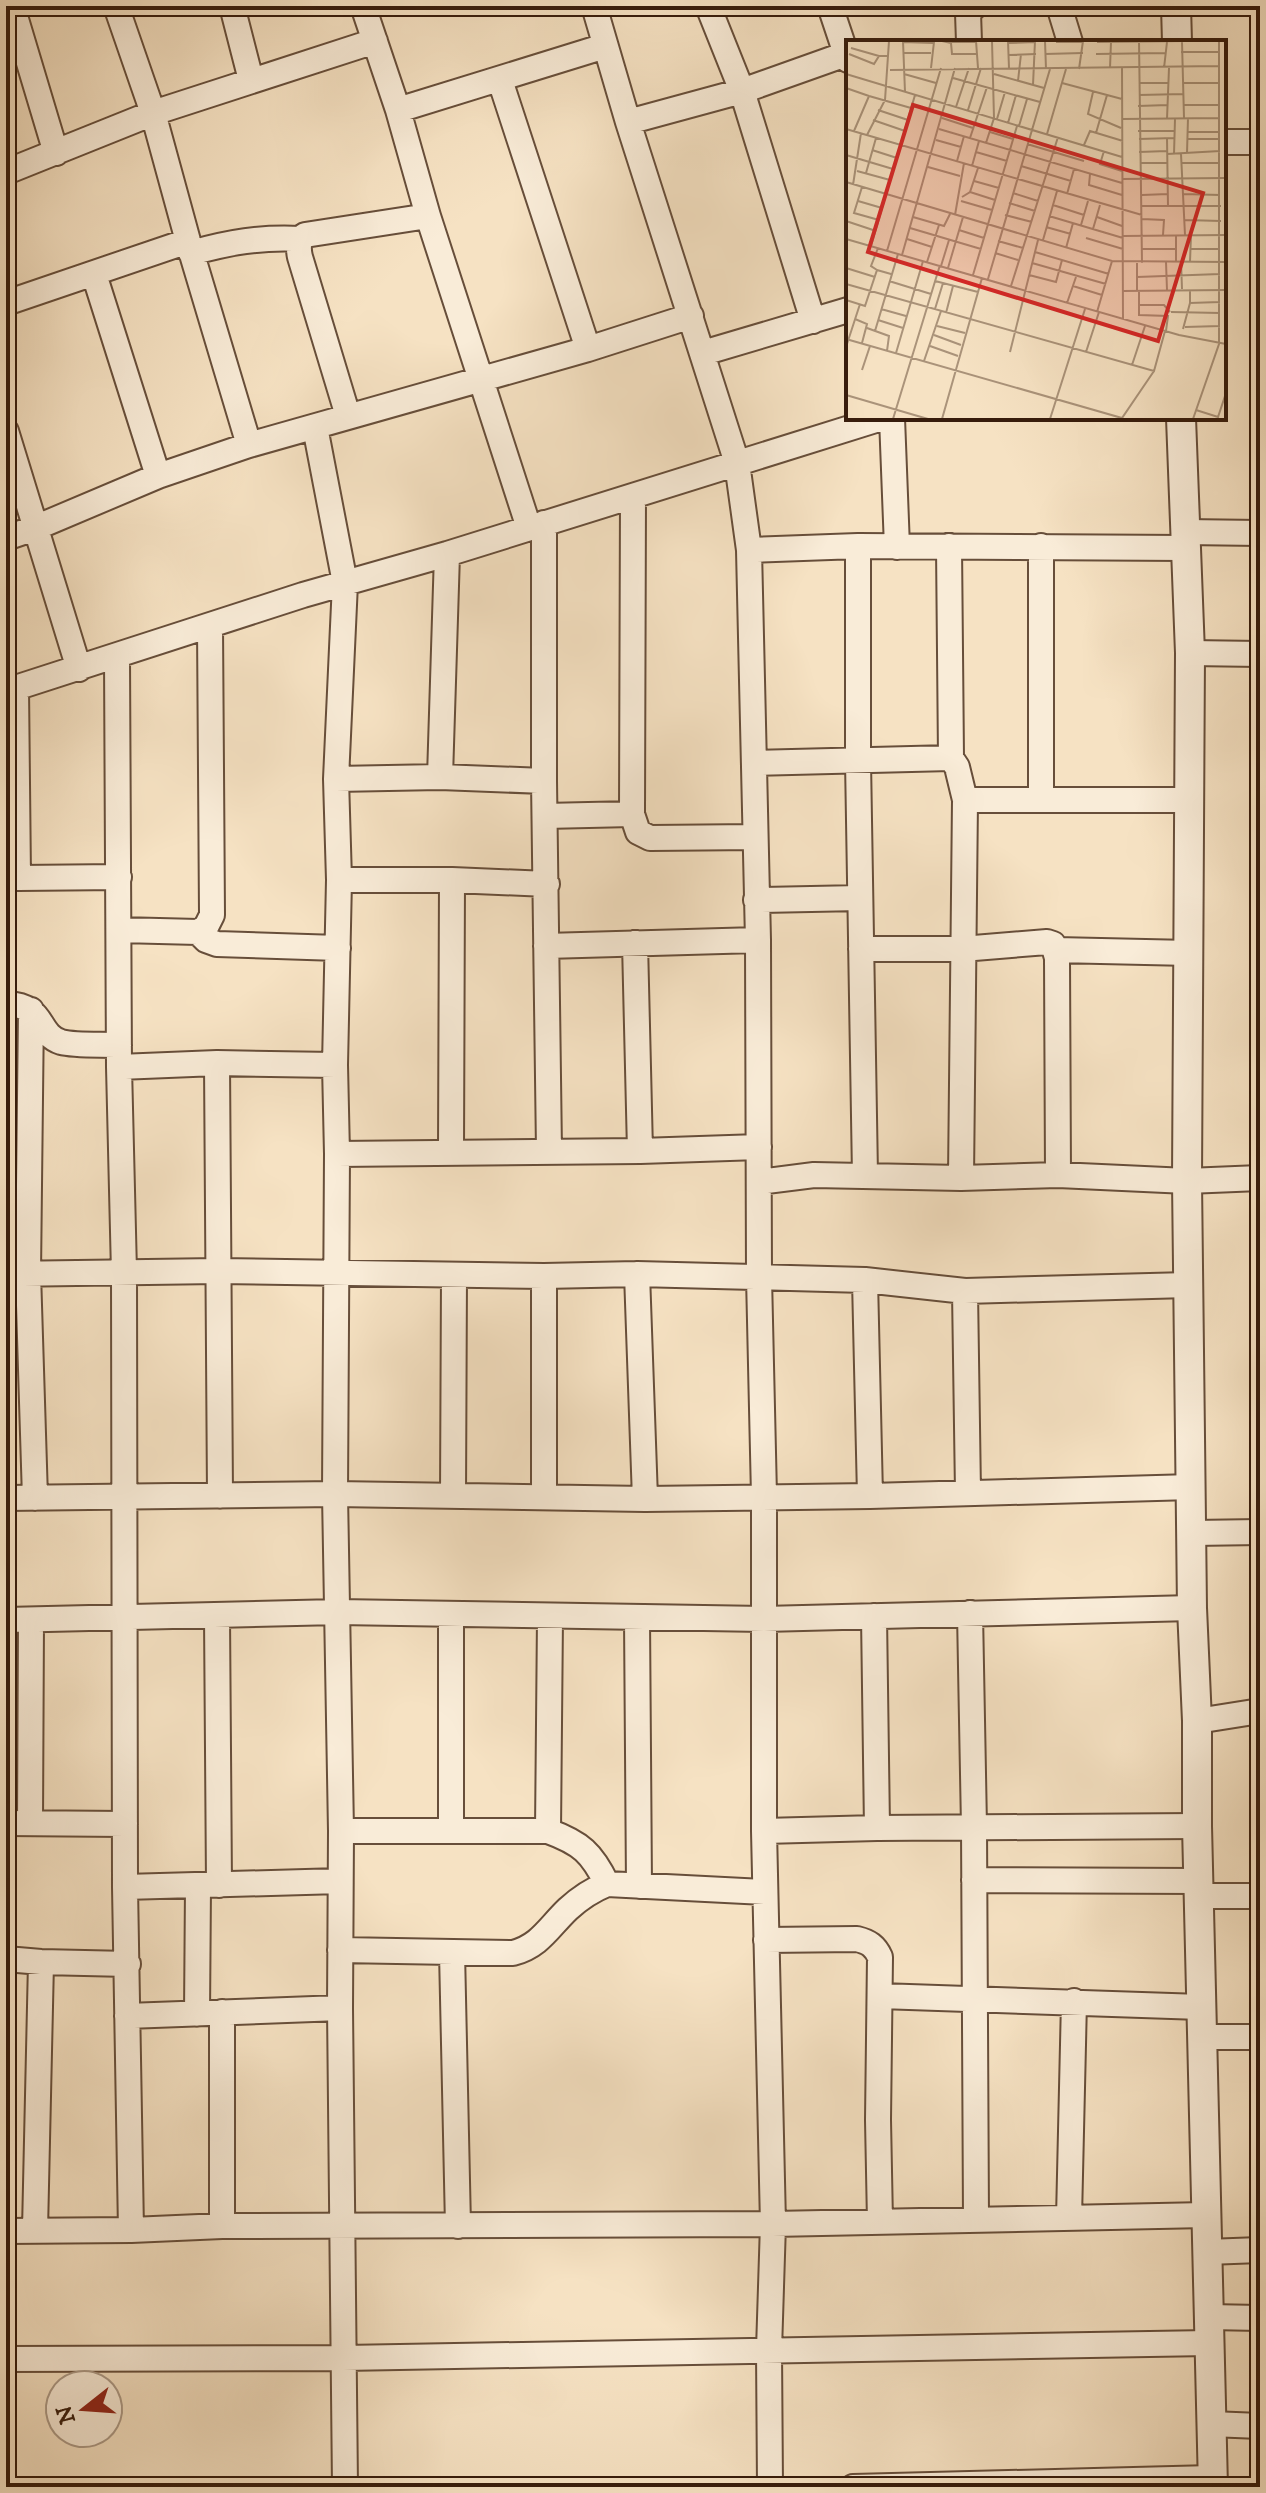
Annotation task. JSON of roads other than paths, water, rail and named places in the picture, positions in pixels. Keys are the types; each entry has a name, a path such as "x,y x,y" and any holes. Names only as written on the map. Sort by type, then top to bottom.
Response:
{"street":[{"path":"12,6 56,153"},
{"path":"116,6 153,113 249,445"},
{"path":"232,6 251,80"},
{"path":"363,6 398,110 428,216 537,526 547,884 549,1151"},
{"path":"594,6 737,463 749,550 758,940 764,1831 773,2224 769,2350 770,2487"},
{"path":"708,6 742,91 813,321"},
{"path":"830,6 846,54"},
{"path":"969,40 968,13 975,6"},
{"path":"1059,6 1069,40"},
{"path":"1176,6 1177,40"},
{"path":"6,172 153,113 375,41"},
{"path":"398,110 605,46"},
{"path":"628,122 742,91 846,57"},
{"path":"500,80 588,349"},
{"path":"1226,142 1260,142"},
{"path":"348,416 300,257 298,247 301,239 305,235 428,216"},
{"path":"6,303 190,247 270,237 301,239"},
{"path":"94,274 158,476"},
{"path":"703,353 846,311"},
{"path":"6,538 158,476 249,445 588,349 691,316"},
{"path":"119,877 12,878 11,690 345,583 876,420"},
{"path":"892,420 897,547"},
{"path":"853,2487 1212,2483 1197,1721 1192,1608 1187,1181 1190,653 1181,420"},
{"path":"315,427 345,583 336,779 339,880 335,1065 335,1494 341,1831 341,2227 345,2487"},
{"path":"6,431 79,669"},
{"path":"633,496 632,814 638,832 650,838 755,837"},
{"path":"749,550 858,546 1041,546 1185,540 1260,533"},
{"path":"858,546 865,1175"},
{"path":"949,546 951,758 960,775 965,800 961,1178"},
{"path":"1041,546 1041,800"},
{"path":"440,777 447,554"},
{"path":"120,930 198,932 206,927 212,915 210,626"},
{"path":"1190,653 1260,654"},
{"path":"117,657 119,1056 124,1272 125,1887 131,2230"},
{"path":"754,763 951,758"},
{"path":"336,779 440,777 544,781"},
{"path":"965,800 1191,800"},
{"path":"545,816 632,814"},
{"path":"339,880 547,884"},
{"path":"451,1152 452,880"},
{"path":"756,900 860,898"},
{"path":"198,932 206,940 217,944 338,948"},
{"path":"546,946 758,940"},
{"path":"635,943 640,1151"},
{"path":"861,949 962,949 1053,944 1056,950 1058,1175"},
{"path":"1056,950 1190,953"},
{"path":"6,1004 22,1004 31,1010 61,1042 119,1056 217,1063 335,1065"},
{"path":"31,1010 17,1274 35,1498"},
{"path":"217,1063 220,1496"},
{"path":"337,1154 759,1147"},
{"path":"759,1182 814,1175 961,1178 1058,1175 1187,1181 1260,1178"},
{"path":"17,1274 218,1271 544,1276 637,1274 865,1280 965,1291 1188,1285"},
{"path":"637,1274 645,1499"},
{"path":"453,1496 454,1275"},
{"path":"544,1276 544,1497"},
{"path":"865,1280 870,1496"},
{"path":"965,1291 968,1493"},
{"path":"6,1498 335,1494 645,1499 1192,1487"},
{"path":"1193,1533 1260,1532"},
{"path":"6,1620 338,1612 764,1619 1192,1608"},
{"path":"970,1613 976,2220"},
{"path":"451,1614 451,1830"},
{"path":"197,2014 208,1886 217,1616"},
{"path":"874,1616 877,1828"},
{"path":"548,1831 550,1617"},
{"path":"637,1618 639,1886"},
{"path":"31,1620 18,1823 125,1824"},
{"path":"1197,1721 1260,1711"},
{"path":"764,1831 1197,1826"},
{"path":"341,1831 548,1831 571,1839 587,1852 607,1884"},
{"path":"974,1880 1198,1888 1260,1896"},
{"path":"125,1887 340,1881"},
{"path":"340,1950 513,1953 538,1942 579,1900 607,1884 765,1892"},
{"path":"766,1940 857,1939 867,1941 880,1957 880,2222"},
{"path":"452,1952 458,2226"},
{"path":"6,1959 128,1964"},
{"path":"35,2230 41,1962"},
{"path":"880,1996 1201,2007"},
{"path":"1069,2218 1074,2001"},
{"path":"127,2016 340,2008"},
{"path":"222,2012 222,2226"},
{"path":"1202,2037 1260,2037"},
{"path":"6,2231 222,2226 773,2224 1206,2215"},
{"path":"1207,2252 1260,2250"},
{"path":"6,2359 344,2358 769,2350 1209,2330 1260,2318"},
{"path":"1211,2424 1260,2426"}]}
